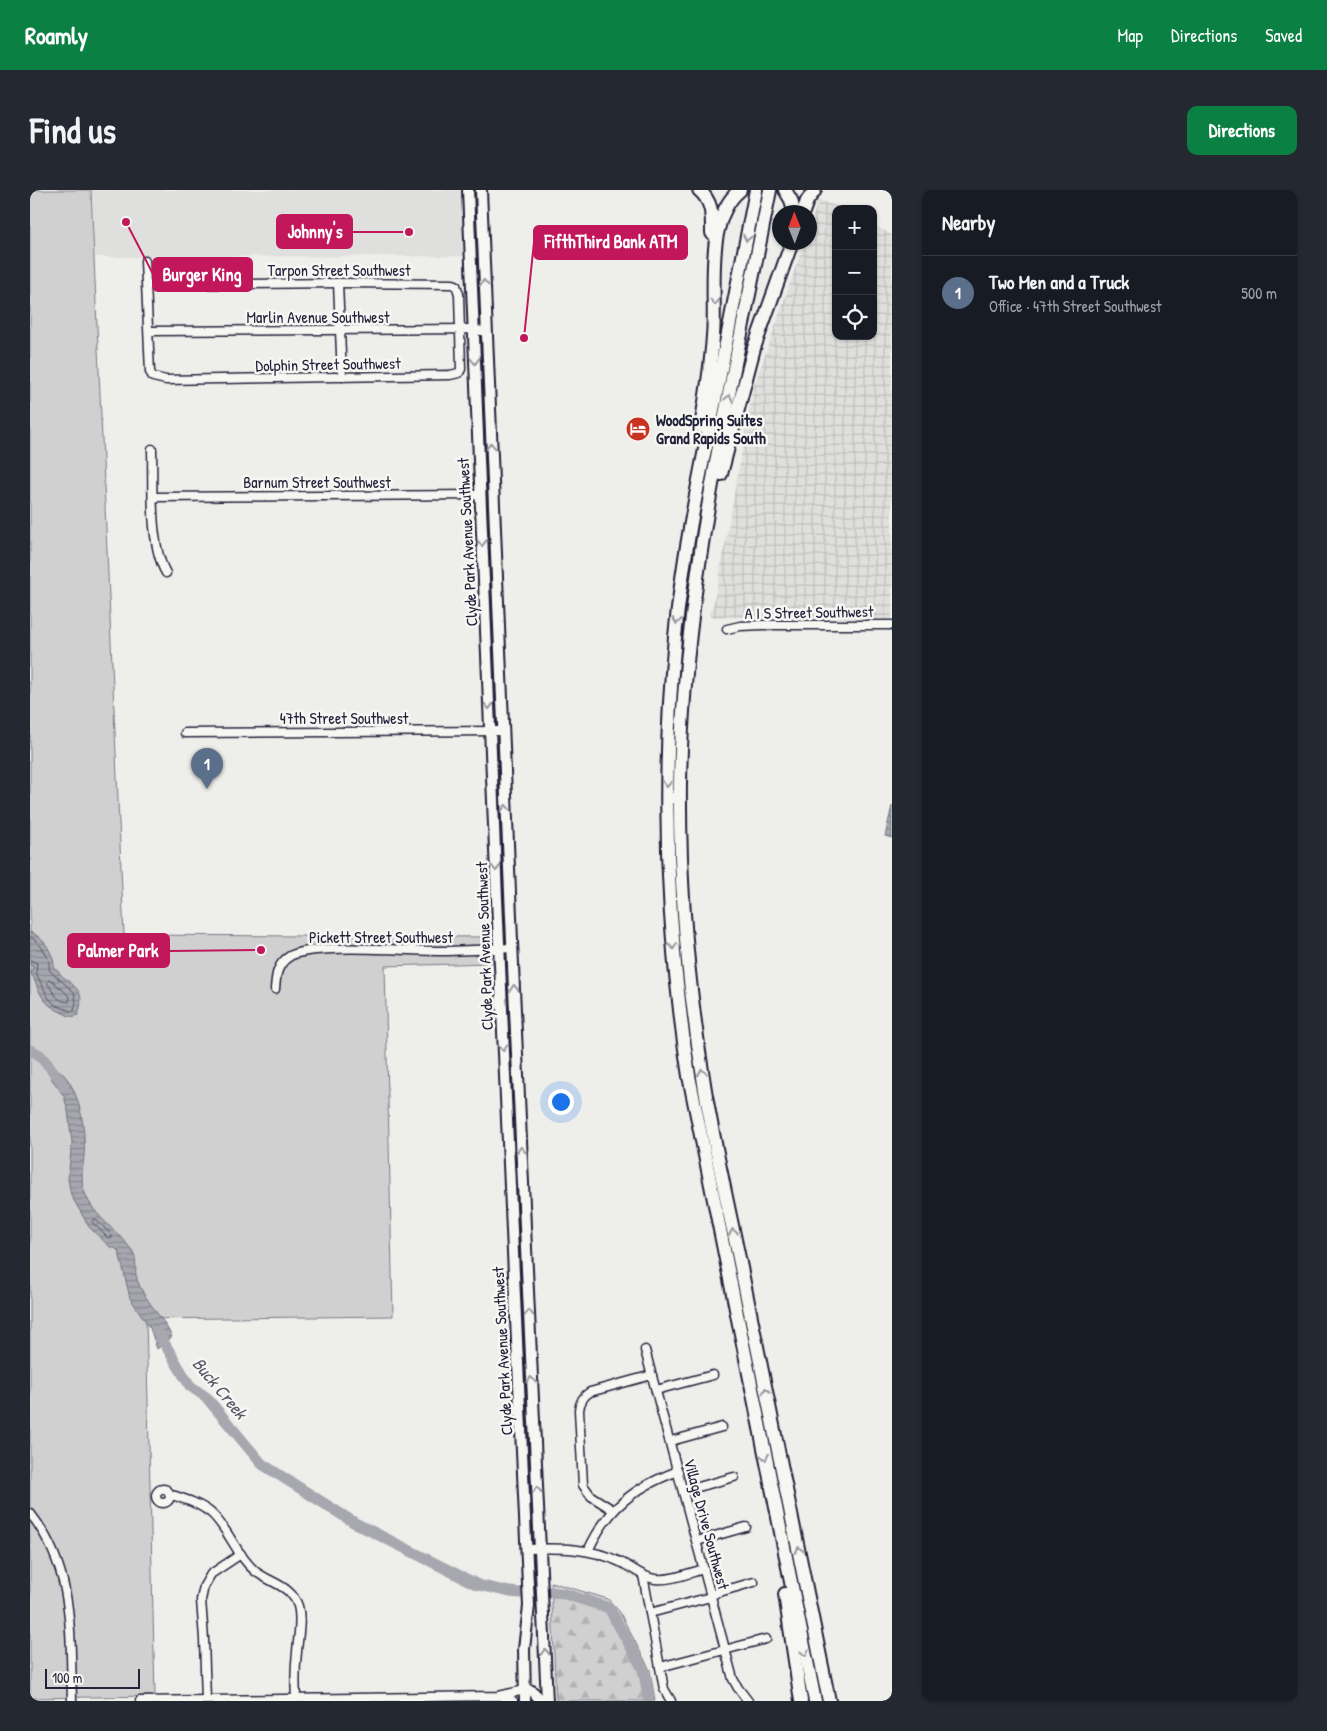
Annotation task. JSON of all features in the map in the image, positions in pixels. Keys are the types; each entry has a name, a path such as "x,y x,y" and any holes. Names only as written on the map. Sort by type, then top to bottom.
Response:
{"highway":[{"path":"699,190 706,197 711,208 714,272 712,353 680,591 671,691 666,805 669,900 676,986 689,1076 815,1701"},
{"path":"714,272 720,221 728,203 740,190"},
{"path":"680,591 698,487 756,190"},
{"path":"770,190 700,549 687,655 680,784 681,872 689,977 708,1104 829,1701"},
{"path":"785,190 792,205"},
{"path":"806,205 815,190"},
{"path":"700,549 727,454 746,373 788,250"},
{"path":"771,1485 801,1701"},
{"path":"803,1574 836,1701"}],"main road":[{"name":"Clyde Park Avenue Southwest","path":"468,190 483,581 526,1549 528,1606 524,1649 525,1696"},
{"name":"Clyde Park Avenue Southwest","path":"481,190 512,948 547,1701"},
{"path":"483,581 487,579 492,582 498,608"},
{"path":"502,1013 515,1013"},
{"path":"510,1189 523,1188"},
{"path":"518,1362 531,1361"},
{"path":"525,1696 532,1691 542,1701"}],"street":[{"path":"145,261 149,331"},
{"path":"338,283 342,377"},
{"name":"Tarpon Street Southwest","path":"147,285 440,283 456,286 459,294 460,329"},
{"name":"Dolphin Street Southwest","path":"149,331 150,372 153,377 166,380 456,374 460,371 461,366 460,329"},
{"name":"Marlin Avenue Southwest","path":"149,331 473,329 486,332"},
{"path":"152,449 157,551 159,562 166,573"},
{"name":"Barnum Street Southwest","path":"154,496 480,495"},
{"name":"A I S Street Southwest","path":"727,629 740,626 762,625 892,625"},
{"name":"47th Street Southwest","path":"185,733 503,731"},
{"name":"Pickett Street Southwest","path":"275,989 277,970 286,960 299,952 324,949 443,951 512,948"},
{"name":"Village Drive Southwest","path":"645,1350 671,1441 733,1679 748,1701"},
{"path":"613,1510 590,1496 583,1485 580,1403 584,1396 590,1392 652,1375"},
{"path":"656,1390 713,1375"},
{"path":"671,1441 722,1427"},
{"path":"588,1551 613,1510 648,1483 678,1471"},
{"path":"684,1490 734,1477"},
{"path":"169,1494 201,1506 212,1514 255,1570 291,1593 298,1606 300,1620 294,1678 296,1698"},
{"path":"30,1513 53,1550 65,1587 70,1633 72,1701"},
{"path":"697,1541 746,1527"},
{"path":"526,1549 566,1548 588,1551 621,1562 652,1579 664,1579 704,1569"},
{"path":"206,1700 201,1600 204,1586 211,1574 241,1554"},
{"path":"643,1575 664,1689 671,1701"},
{"path":"650,1613 707,1598 754,1582"},
{"path":"660,1667 766,1639"},
{"path":"498,1696 513,1701"},
{"path":"140,1701 525,1696"}],"shaded area":[{"path":"92,190 460,190 462,192 467,256 95,257"},
{"path":"818,200 833,205 832,340 877,340 877,226 892,235 892,619 710,617 718,583 753,389 802,250 817,250"}],"green space":[{"path":"30,190 91,190 124,935 491,937 492,963 385,966 393,1316 146,1319 155,1696 30,1698"},
{"path":"551,1582 608,1599 619,1611 650,1670 655,1701 556,1701"}],"water":[{"path":"892,806 892,838 885,836"},
{"path":"30,932 44,942 52,957 54,968 78,990 81,1003 78,1015 70,1016 54,1009 40,994 31,974 33,966 30,965"},
{"path":"59,1070 72,1087 83,1122 84,1156 82,1182 86,1196 98,1214 133,1252 136,1276 140,1286 172,1337 157,1349 150,1328 130,1298 119,1252 115,1248 110,1247 89,1227 71,1195 68,1179 72,1142 68,1111 64,1096 51,1078"}],"waterway":[{"name":"Buck Creek","path":"30,1050 40,1055 63,1086"},
{"name":"Buck Creek","path":"157,1331 190,1386 206,1397 262,1464 355,1523 478,1585 521,1593"},
{"name":"Buck Creek","path":"549,1592 565,1594 609,1608 643,1669 649,1701"}],"place":[{"name":"Burger King","path":"126,222"},
{"name":"Johnny's","path":"409,232"},
{"name":"FifthThird Bank ATM","path":"524,338"},
{"name":"WoodSpring Suites Grand Rapids South","path":"638,429"},
{"name":"Two Men and a Truck","path":"207,789"},
{"name":"Palmer Park","path":"261,950"}]}
